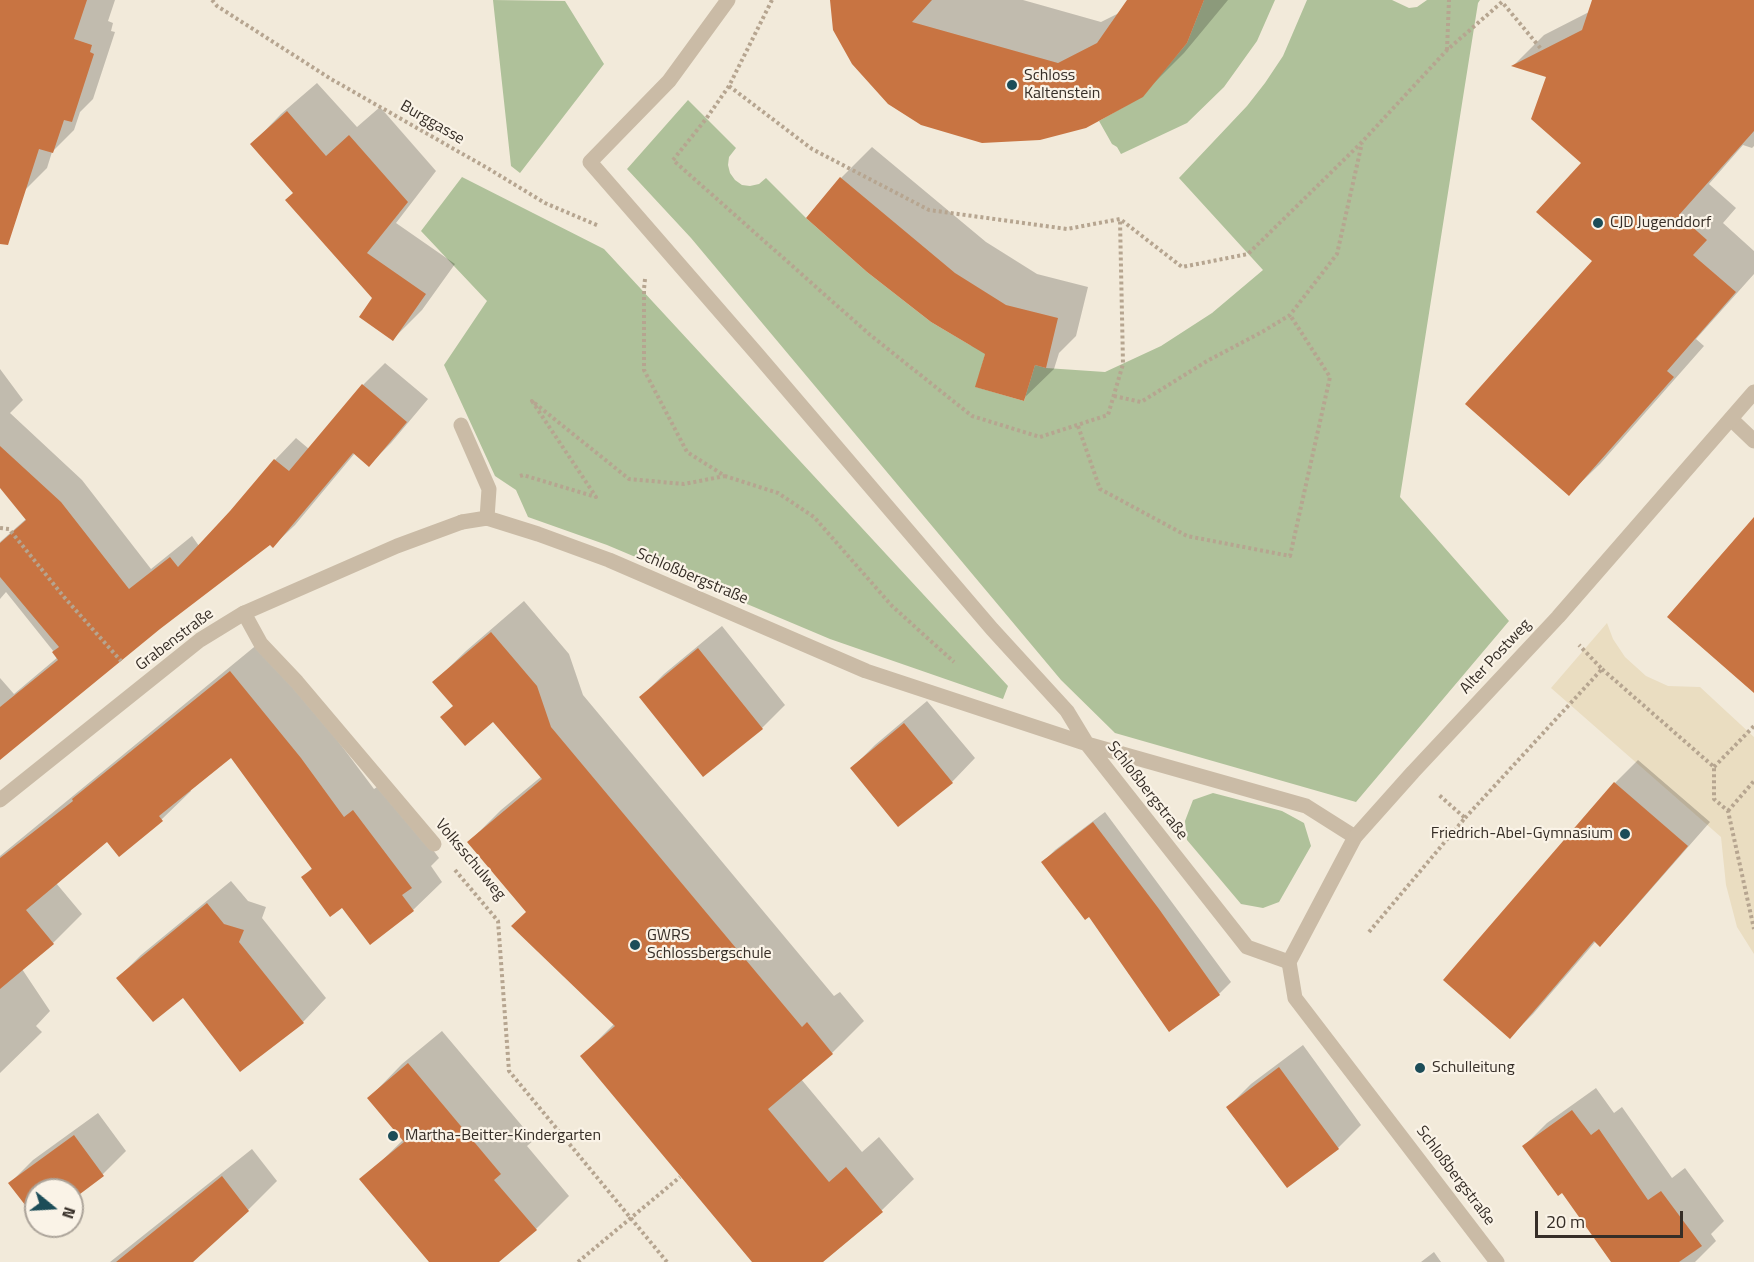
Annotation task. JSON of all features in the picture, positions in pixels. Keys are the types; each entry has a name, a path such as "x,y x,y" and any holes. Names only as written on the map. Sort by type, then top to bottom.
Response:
{"street":[{"path":"728,0 669,81 590,162 992,629 1067,711 1087,744 1305,806 1355,837"},
{"name":"Alter Postweg","path":"1290,962 1355,837 1558,617 1754,392"},
{"path":"1731,419 1754,441"},
{"path":"461,425 489,489 487,518"},
{"name":"Schloßbergstraße","path":"462,522 487,518 609,560 866,671 1087,744 1246,947 1290,962 1295,998 1497,1262"},
{"name":"Grabenstraße","path":"0,800 200,640 244,613 397,546 462,522"},
{"name":"Volksschulweg","path":"244,613 261,644 297,682 434,844"}],"path":[{"name":"Burggasse","path":"212,0 217,6 331,79 545,203 630,237 653,235"},
{"path":"772,0 729,86 673,160 869,334 972,416 1040,437 1108,415 1123,364 1120,219"},
{"path":"1447,50 1449,0"},
{"path":"729,86 812,149 929,210 1068,229 1120,219 1182,267 1248,254 1362,142 1447,50 1502,2 1542,50"},
{"path":"1113,396 1141,402 1207,361 1290,315 1337,254 1362,142"},
{"path":"644,289 644,370 687,452 725,476 778,493 814,517 892,606 980,686 990,713"},
{"path":"1078,426 1100,489 1187,536 1290,556 1330,377 1290,315"},
{"path":"523,475 596,497 532,401 629,479 684,484 725,476"},
{"path":"0,528 9,529 64,597 113,651"},
{"path":"1558,617 1583,650 1602,669 1714,767"},
{"path":"1369,932 1465,818 1602,669"},
{"path":"1754,726 1714,767 1714,799 1728,811 1754,929"},
{"path":"1413,772 1465,818"},
{"path":"1728,811 1754,781"},
{"name":"Volksschulweg","path":"434,844 498,921 508,1071 667,1262"},
{"path":"578,1262 681,1177"}],"green space":[{"path":"493,0 565,1 604,64 520,173 511,166"},
{"path":"1204,0 1275,0 1257,41 1224,87 1187,123 1121,154 1112,144 1099,121 1143,96 1187,43"},
{"path":"1307,0 1392,0 1409,8 1417,7 1427,0 1480,0 1400,497 1509,621 1356,802 1115,733 1061,680 691,238 627,169 688,100 736,148 729,157 728,165 735,180 742,185 750,186 759,184 766,178 806,218 867,272 931,322 970,345 986,351 976,387 1024,401 1035,365 1046,368 1105,372 1161,346 1212,313 1263,270 1179,178 1247,106 1265,83 1283,56"},
{"path":"462,177 604,249 1008,686 1003,699 830,639 607,545 528,517 516,490 495,476 444,365 487,301 421,231"},
{"path":"1213,793 1282,811 1304,823 1311,846 1279,902 1263,908 1241,904 1187,840 1185,821 1193,800"}],"shaded area":[{"path":"1607,623 1613,639 1625,657 1646,676 1668,686 1700,687 1754,737 1754,954 1737,927 1726,885 1721,837 1551,688"}],"building":[{"path":"0,0 87,0 74,39 92,45 90,52 94,54 72,122 64,120 53,153 39,149 8,245 0,244"},
{"name":"Schloss Kaltenstein","path":"830,0 932,0 912,22 1058,63 1097,43 1127,0 1204,0 1187,43 1143,97 1086,128 1040,140 982,143 921,125 888,104 852,64 833,30"},
{"path":"1592,0 1754,0 1754,131 1679,215 1707,240 1693,255 1736,292 1667,371 1674,377 1569,496 1465,404 1592,261 1536,212 1581,163 1531,119 1546,77 1511,66 1582,30"},
{"path":"287,111 326,156 349,135 408,202 367,253 426,294 393,341 359,317 372,298 285,200 293,193 250,144"},
{"path":"840,177 955,273 1006,305 1058,318 1046,368 1035,365 1024,401 975,387 985,354 931,322 867,272 806,218"},
{"path":"362,384 407,422 369,467 353,453 273,548 270,545 160,629 0,760 0,707 58,660 52,652 59,647 0,577 0,543 26,520 0,488 0,446 61,502 129,589 170,557 178,567 274,459 289,471"},
{"path":"1754,517 1754,693 1667,617"},
{"name":"GWRS Schlossbergschule","path":"491,632 537,686 551,727 802,1027 807,1022 833,1054 768,1109 829,1182 846,1167 883,1212 823,1262 752,1262 580,1056 615,1026 511,926 526,912 467,842 542,779 493,722 465,746 440,717 453,706 432,682"},
{"path":"698,648 763,729 703,777 639,697"},
{"path":"230,671 301,758 344,817 353,810 412,888 402,895 414,911 370,945 342,908 330,917 301,877 312,869 231,758 159,816 163,821 119,857 107,842 26,910 54,944 0,989 0,858 73,801 72,799"},
{"path":"904,723 953,783 898,827 850,768"},
{"path":"1614,782 1688,846 1600,947 1594,941 1510,1039 1443,980"},
{"path":"1093,822 1220,995 1169,1032 1089,917 1085,920 1041,862"},
{"path":"207,903 224,924 244,930 239,942 304,1023 240,1072 183,998 153,1022 116,978"},
{"path":"408,1063 501,1174 494,1180 537,1230 499,1262 429,1262 359,1179 404,1142 367,1098"},
{"path":"1279,1067 1339,1149 1287,1188 1226,1107"},
{"path":"1572,1110 1591,1135 1599,1129 1648,1200 1661,1191 1702,1246 1679,1262 1611,1262 1562,1193 1558,1196 1522,1146"},
{"path":"74,1135 104,1176 84,1191 84,1178 24,1178 24,1204 8,1183"},
{"path":"222,1176 249,1211 193,1262 116,1262"}],"place":[{"name":"Schloss Kaltenstein","path":"1012,85"},
{"name":"CJD Jugenddorf","path":"1598,223"},
{"name":"Friedrich-Abel-Gymnasium","path":"1625,834"},
{"name":"GWRS Schlossbergschule","path":"635,945"},
{"name":"Schulleitung","path":"1420,1068"},
{"name":"Martha-Beitter-Kindergarten","path":"393,1136"}]}
